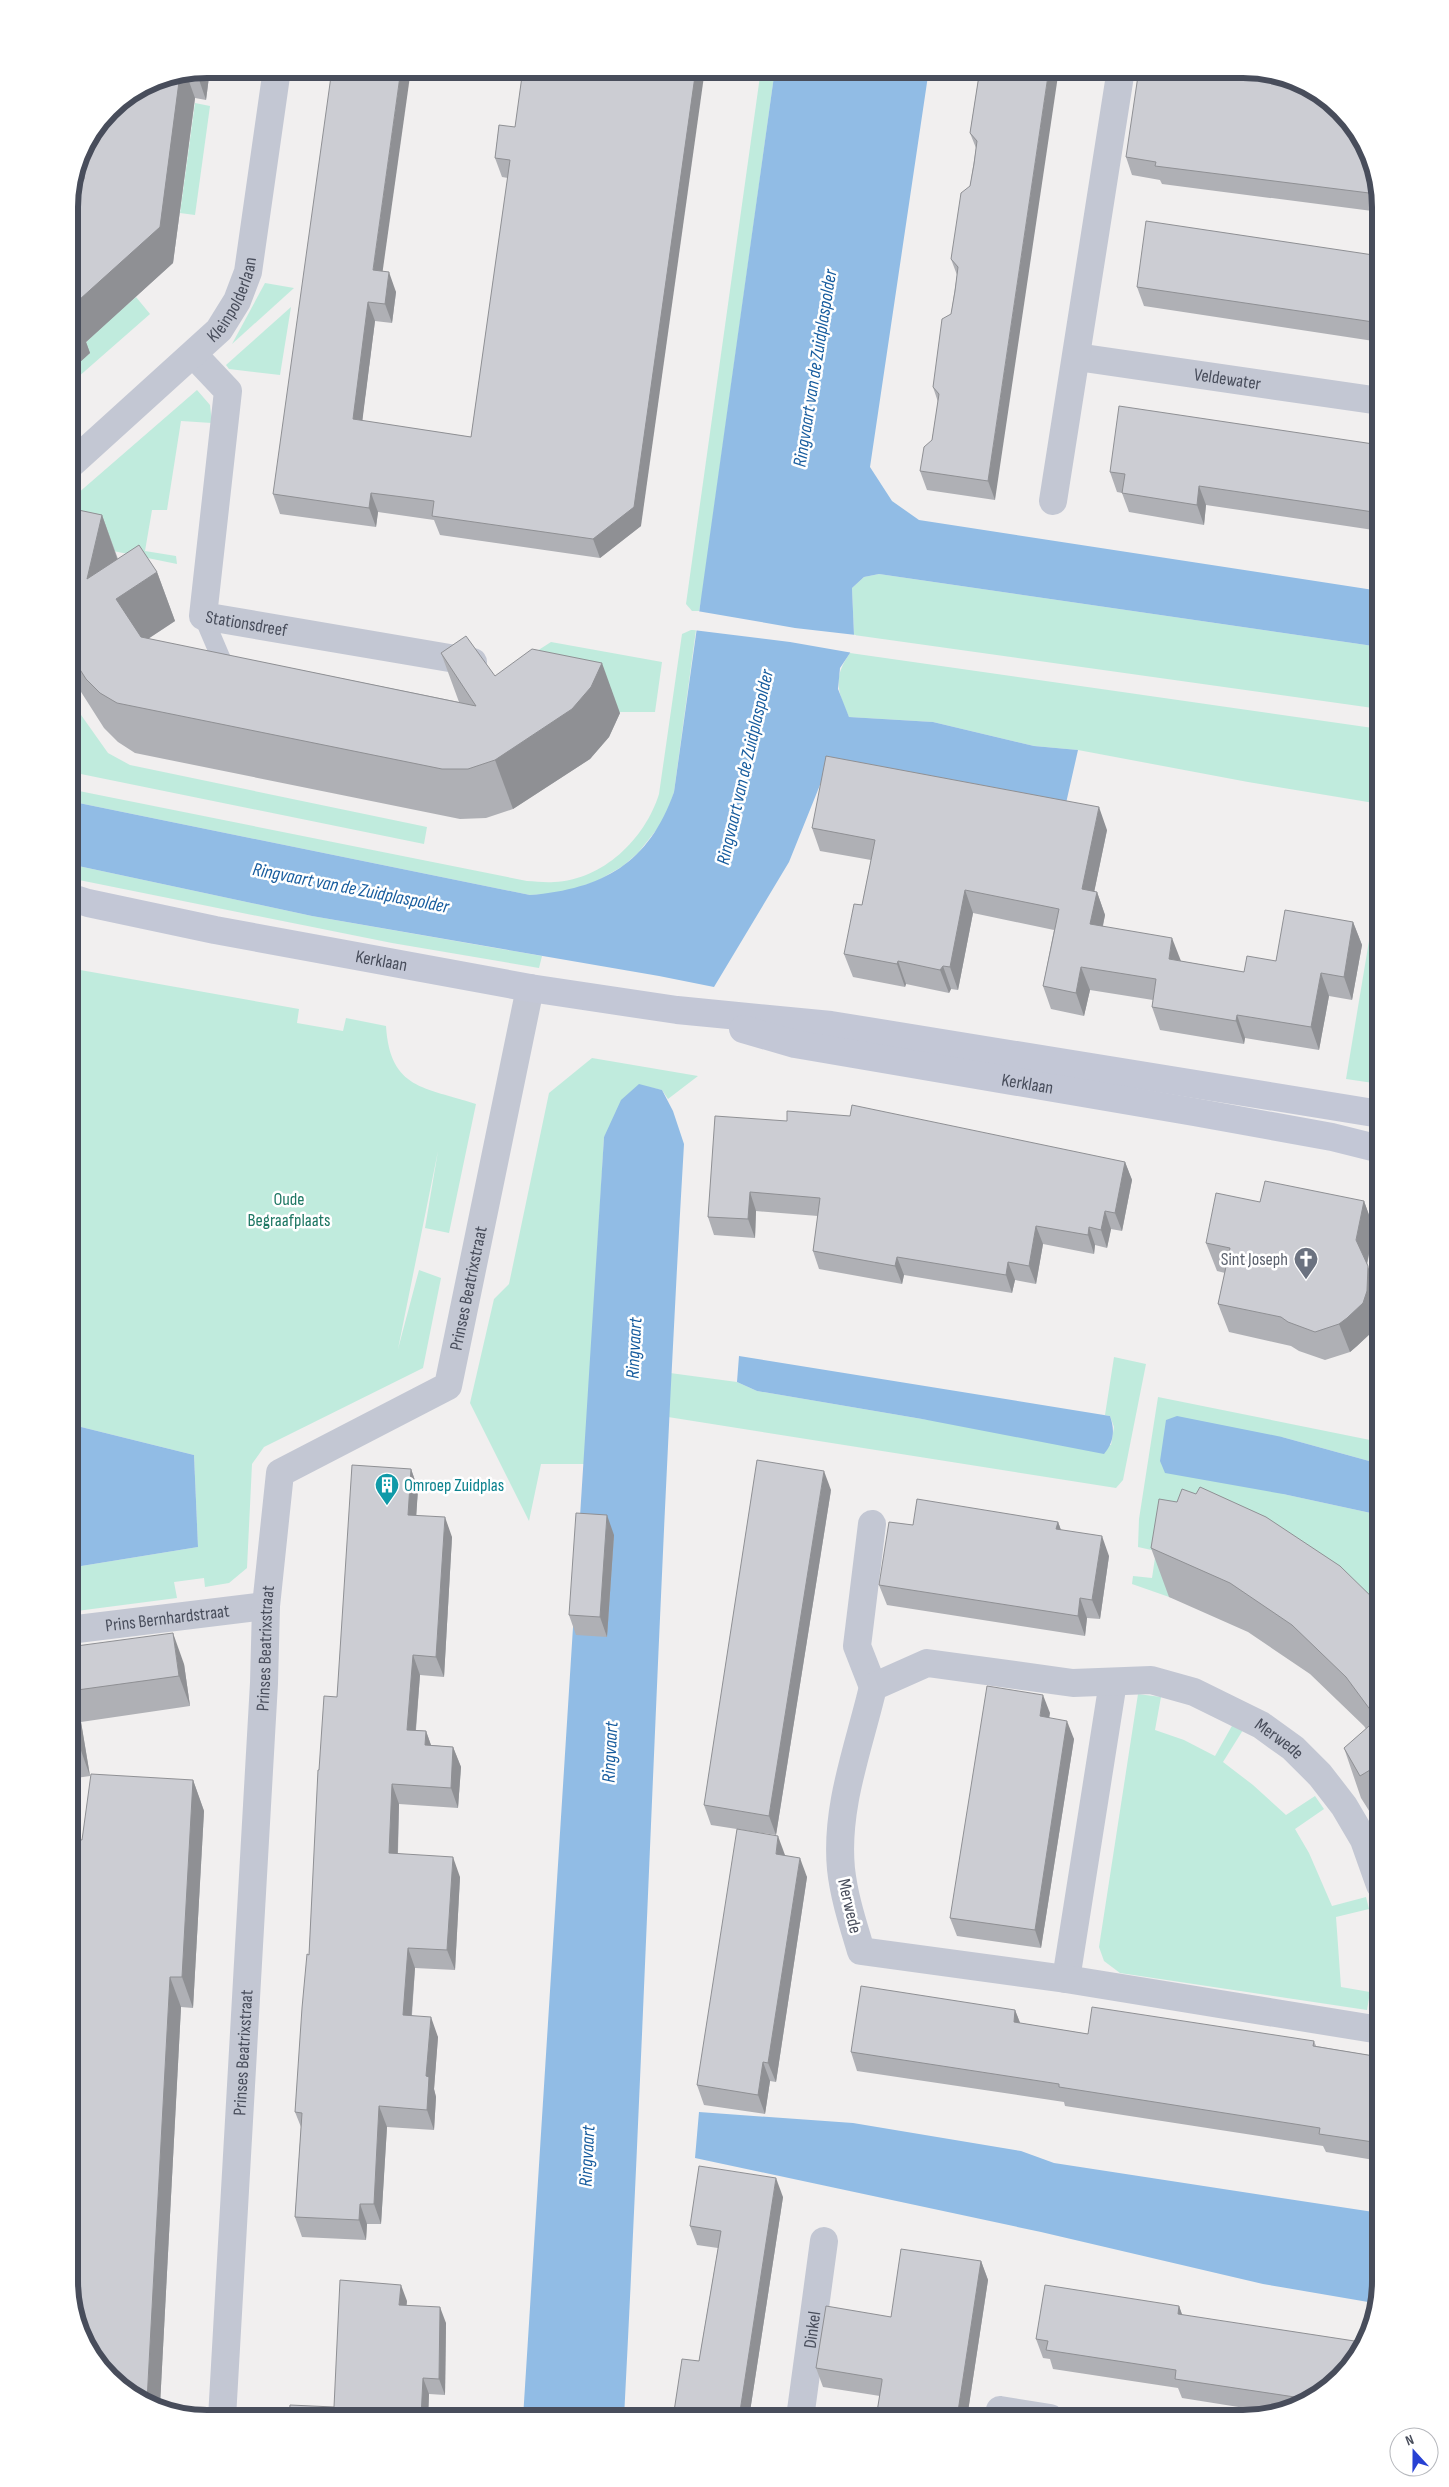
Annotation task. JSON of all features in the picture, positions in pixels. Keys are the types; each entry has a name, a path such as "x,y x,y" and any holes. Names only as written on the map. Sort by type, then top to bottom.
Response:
{"street":[{"name":"Kleinpolderlaan","path":"78,458 194,355 219,330 237,301 248,272 276,78"},
{"path":"1053,501 1120,78"},
{"name":"Stationsdreef","path":"194,355 228,391 203,616 473,662"},
{"name":"Veldewater","path":"1077,357 1372,400"},
{"name":"Kerklaan","path":"78,903 530,988 677,1010 831,1025 1372,1113"},
{"name":"Prinses Beatrixstraat","path":"223,2409 264,1683 266,1606 280,1473 448,1386 530,988"},
{"name":"Kerklaan","path":"677,1010 796,1044 1194,1112 1372,1146"},
{"path":"872,1524 857,1646 873,1687"},
{"name":"Prins Bernhardstraat","path":"78,1629 266,1606"},
{"name":"Merwede","path":"1372,1862 1364,1840 1344,1806 1320,1775 1293,1748 1261,1725 1194,1692 1151,1680 1073,1682 927,1663 873,1687 852,1766 842,1818 841,1868 861,1951 1066,1979 1372,2029"},
{"path":"1066,1979 1113,1682"},
{"name":"Dinkel","path":"801,2410 824,2241"}],"lane":[{"path":"203,616 231,683 241,685"}],"green space":[{"path":"760,78 774,78 699,611 692,611 686,604"},
{"path":"195,103 210,106 195,215 180,213"},
{"path":"265,283 294,288 232,344"},
{"path":"136,297 150,314 78,377 78,355 92,335"},
{"path":"291,307 280,375 229,369 226,365"},
{"path":"197,390 210,405 212,423 181,421 167,510 152,510 145,551 176,556 177,564 78,544 78,493"},
{"path":"879,574 1372,646 1372,708 854,635 852,588 864,577"},
{"path":"696,630 674,792 665,819 638,853 623,866 597,881 562,893 530,895 78,803 78,791 527,881 551,882 572,879 589,874 620,854 633,841 652,811 659,794 682,634"},
{"path":"551,642 662,662 655,712 620,712 484,685"},
{"path":"850,653 1372,728 1372,803 1248,782 1078,750 1034,746 933,722 849,717 839,684 841,669"},
{"path":"78,711 108,753 130,765 427,827 424,844 78,773"},
{"path":"78,866 312,916 542,956 539,968 392,943 78,880"},
{"path":"1372,923 1372,1083 1346,1079"},
{"name":"Oude Begraafplaats","path":"78,970 299,1009 297,1023 343,1031 346,1018 386,1026 389,1047 395,1063 413,1083 426,1089 476,1104 449,1233 425,1228 438,1151 398,1349 419,1270 441,1278 423,1368 264,1447 252,1464 247,1568 229,1583 205,1587 204,1578 174,1582 177,1598 78,1611 78,1567 198,1547 194,1455 78,1426"},
{"path":"592,1058 698,1076 668,1099 662,1090 639,1085 604,1137 585,1464 541,1464 529,1521 470,1403 494,1299 509,1284 549,1093"},
{"path":"1114,1357 1146,1364 1123,1480 1116,1488 668,1417 670,1373 737,1382 757,1391 922,1419 1111,1445 1114,1427 1110,1416 1105,1415"},
{"path":"1158,1397 1372,1440 1372,1462 1282,1437 1283,1494 1372,1513 1372,1631 1172,1598 1132,1584 1133,1576 1152,1578 1156,1551 1138,1547 1139,1519"},
{"path":"1138,1694 1161,1697 1155,1730 1184,1740 1215,1756 1233,1724 1243,1730 1223,1762 1253,1785 1286,1815 1315,1796 1324,1809 1295,1829 1309,1853 1332,1906 1366,1897 1369,1909 1336,1917 1341,1987 1370,1992 1367,2010 1120,1973 1104,1961 1099,1947"}],"water":[{"name":"Ringvaart van de Zuidplaspolder","path":"774,78 928,78 870,467 892,501 919,520 1372,590 1372,646 879,574 864,577 852,588 854,635 850,653 840,668 838,689 849,717 933,722 1034,746 1078,750 1062,821 828,765 789,862 714,987 312,916 78,866 78,803 530,895 556,892 601,878 620,868 637,854 664,817 674,792"},
{"name":"Ringvaart","path":"639,1084 662,1090 673,1111 684,1144 667,1462 624,2409 524,2409 604,1137 621,1100"},
{"path":"739,1356 1110,1416 1113,1426 1112,1440 1104,1454 922,1419 757,1391 737,1382"},
{"path":"1177,1416 1282,1437 1372,1462 1372,1513 1283,1494 1165,1473 1160,1461 1166,1420"},
{"path":"78,1426 194,1455 198,1547 78,1567"},
{"path":"699,2112 853,2123 1021,2151 1054,2163 1372,2212 1372,2280 1369,2302 1263,2284 1041,2232 695,2158"}],"pier":[{"path":"697,611 795,628 856,635 853,653 790,642 693,630"}],"building":[{"path":"331,78 400,78 373,270 389,272 385,304 368,302 353,419 471,437 510,160 495,158 499,125 515,127 522,78 695,78 634,507 593,539 432,516 434,501 371,493 369,508 273,494"},
{"path":"979,78 1048,78 988,481 920,471 924,447 932,440 939,394 933,387 942,319 951,314 955,291 958,267 951,259 961,193 970,186 974,164 977,141 970,133"},
{"path":"1138,78 1251,78 1267,80 1284,84 1314,99 1339,122 1350,135 1365,165 1370,193 1155,166 1156,162 1126,157"},
{"path":"179,81 160,227 78,301 78,198 79,188 84,179 87,157 104,128 115,115 142,95 165,84"},
{"path":"1146,221 1372,255 1372,322 1137,287"},
{"path":"1119,406 1372,444 1372,512 1199,486 1197,505 1122,493 1125,474 1110,472"},
{"path":"78,510 102,515 87,579 139,545 157,572 116,599 141,637 476,706 441,653 466,636 495,676 532,649 602,663 591,687 572,709 495,760 468,769 442,769 117,703 100,693 86,679 78,666"},
{"path":"826,756 1099,807 1082,889 1097,892 1090,924 1172,938 1169,959 1244,972 1247,956 1276,961 1285,910 1353,922 1344,977 1321,973 1311,1027 1237,1015 1236,1021 1152,1007 1156,979 1081,967 1076,993 1043,986 1059,909 965,890 950,967 943,966 940,970 898,961 897,964 844,954 854,904 862,905 875,840 812,828"},
{"path":"852,1105 1125,1162 1115,1213 1105,1211 1101,1230 1089,1227 1088,1235 1036,1226 1029,1266 1008,1262 1006,1275 897,1257 895,1266 813,1251 820,1198 750,1192 748,1219 708,1217 715,1116 787,1121 787,1111 850,1116"},
{"name":"Sint Joseph","path":"1265,1181 1364,1201 1356,1240 1368,1266 1367,1291 1363,1303 1339,1324 1315,1332 1288,1322 1281,1317 1218,1304 1230,1248 1206,1243 1216,1193 1260,1202"},
{"path":"757,1460 824,1471 769,1816 704,1805"},
{"path":"352,1465 411,1469 408,1515 445,1517 436,1657 413,1655 407,1730 426,1731 425,1745 453,1747 451,1788 392,1784 389,1853 453,1857 447,1950 408,1948 403,2015 431,2017 426,2076 429,2077 427,2110 379,2106 374,2204 360,2204 359,2220 295,2217 302,2113 295,2112 302,2008 307,1954 309,1955 318,1770 324,1696 337,1697"},
{"path":"1200,1487 1266,1517 1340,1566 1372,1597 1372,1712 1346,1677 1292,1625 1230,1583 1151,1548 1159,1499 1177,1502 1182,1489 1196,1494"},
{"path":"917,1499 1058,1522 1056,1529 1102,1536 1092,1600 1080,1598 1078,1616 879,1585 889,1522 913,1525"},
{"path":"576,1513 607,1515 600,1617 569,1615"},
{"path":"173,1633 179,1676 78,1690 78,1646"},
{"path":"987,1686 1043,1695 1040,1716 1067,1721 1035,1930 950,1918"},
{"path":"1372,1723 1372,1769 1360,1776 1344,1748"},
{"path":"91,1774 193,1780 182,1977 170,1977 147,2395 135,2388 122,2377 99,2352 84,2322 79,2297 78,1839 82,1840"},
{"path":"737,1829 778,1836 776,1854 800,1858 768,2063 763,2062 758,2095 697,2085"},
{"path":"861,1986 1015,2010 1014,2022 1088,2034 1092,2007 1314,2041 1313,2046 1372,2056 1372,2142 1319,2134 1320,2128 1059,2087 1059,2084 851,2052"},
{"path":"699,2166 776,2178 740,2410 674,2409 682,2359 699,2361 721,2231 690,2226"},
{"path":"901,2249 981,2261 958,2410 877,2410 882,2379 816,2368 826,2306 891,2317"},
{"path":"340,2280 401,2285 399,2305 440,2307 439,2379 423,2378 421,2409 290,2409 290,2405 334,2407"},
{"path":"1045,2285 1179,2306 1178,2314 1356,2341 1350,2352 1327,2377 1314,2388 1296,2397 1175,2379 1176,2370 1046,2350 1048,2341 1036,2339"}],"place":[{"name":"Sint Joseph","path":"1306,1280"},
{"name":"Omroep Zuidplas","path":"387,1506"}]}
